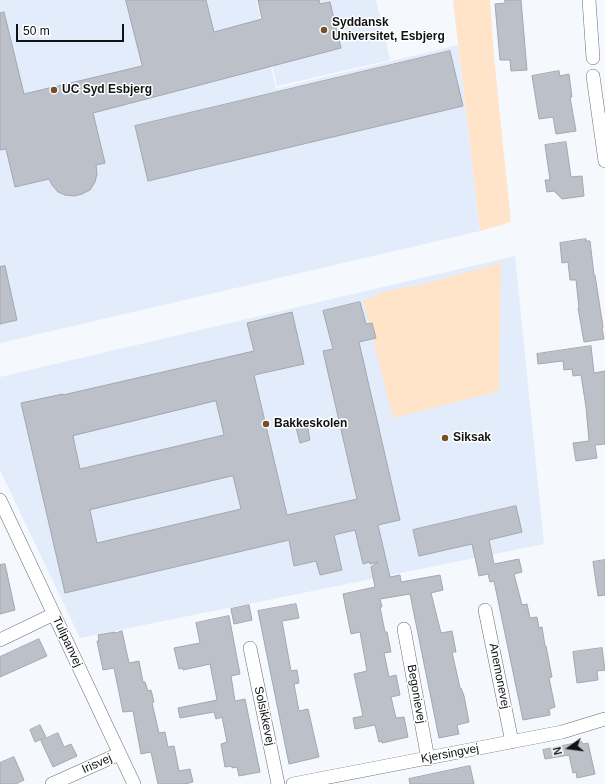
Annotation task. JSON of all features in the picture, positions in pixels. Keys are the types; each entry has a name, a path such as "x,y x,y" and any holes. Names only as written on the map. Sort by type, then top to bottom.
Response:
{"street":[{"path":"588,0 593,58"},
{"path":"593,76 605,161"},
{"name":"Tulipanvej","path":"0,500 134,784"},
{"name":"Anemonevej","path":"485,610 512,742"},
{"path":"0,640 54,614"},
{"name":"Begonievej","path":"404,629 428,759"},
{"name":"Solsikkevej","path":"250,648 278,784"},
{"name":"Kjersingvej","path":"293,784 334,780 562,732 605,718"},
{"name":"Irisvej","path":"52,784 119,754"}],"shaded area":[{"path":"0,0 256,0 276,89 458,45 480,231 0,343"},
{"name":"Syddansk Universitet, Esbjerg","path":"257,0 376,0 390,60 277,86"},
{"path":"453,0 490,0 494,57 511,222 480,231"},
{"name":"Bakkeskolen","path":"515,256 544,544 80,638 0,470 0,377"},
{"path":"501,263 499,391 393,418 363,300 378,296 378,293 413,287"}],"building":[{"path":"126,0 206,0 214,32 262,19 258,0 319,0 320,4 330,2 341,48 93,113 105,163 96,165 97,174 95,182 90,190 74,196 65,195 58,192 49,179 15,187 6,149 0,150 0,13 4,12 24,94 142,66"},
{"path":"505,0 521,0 527,70 511,71 510,60 500,60 495,4 505,3"},
{"path":"450,51 463,106 148,181 135,126"},
{"path":"559,71 560,76 569,74 572,97 570,97 576,131 556,134 553,117 539,119 532,76"},
{"path":"566,142 571,177 582,176 584,196 562,199 554,191 547,192 545,180 550,180 545,145"},
{"path":"586,239 586,241 590,241 604,339 584,342 578,308 576,280 570,280 568,262 562,263 560,243"},
{"path":"5,266 17,320 0,324 0,267"},
{"path":"360,302 366,324 372,323 376,338 359,342 400,520 378,525 390,577 400,575 401,582 440,575 443,590 431,593 441,633 452,631 456,652 452,652 460,688 464,696 469,722 457,725 459,734 439,738 410,594 380,599 385,632 387,632 391,652 384,653 389,677 396,675 400,695 391,697 396,718 404,717 408,737 382,743 382,741 379,742 375,725 355,729 353,718 363,716 354,674 367,671 360,632 351,634 343,594 375,587 371,567 378,562 363,564 355,530 334,535 342,570 320,575 316,561 294,566 289,540 65,593 21,403 63,395 254,351 247,323 292,312 304,364 254,375 287,515 357,499 323,351 333,349 323,311","holes":["216,401 224,435 80,469 73,436","233,476 241,509 97,543 90,510"]},
{"path":"591,346 594,373 605,371 605,444 595,445 597,458 576,461 573,443 589,441 581,375 573,376 572,369 564,370 563,361 538,364 537,354"},
{"path":"307,424 310,440 300,443 296,427"},
{"path":"516,506 522,532 489,540 494,564 519,559 522,572 514,574 522,605 527,604 530,618 537,617 539,628 542,627 552,677 549,678 555,707 549,709 550,715 523,720 494,581 490,582 488,574 479,576 472,544 419,556 413,530"},
{"path":"605,560 605,595 598,596 593,562"},
{"path":"5,564 15,610 0,614 0,565"},
{"path":"296,604 299,618 282,621 291,671 297,670 299,683 294,684 299,711 308,709 319,757 289,764 258,611"},
{"path":"249,605 252,620 234,624 231,609"},
{"path":"229,616 240,674 231,676 235,701 245,699 260,772 239,776 237,767 225,767 221,744 227,742 222,717 216,719 214,712 180,718 178,708 217,700 210,664 183,670 183,668 179,669 174,648 200,643 196,623"},
{"path":"122,631 129,663 139,661 143,682 145,682 148,691 151,690 154,702 152,703 159,733 165,732 168,747 174,746 179,771 190,769 193,782 185,784 158,784 151,752 141,754 133,711 123,712 114,668 103,670 97,641 99,641 98,635"},
{"path":"39,639 47,656 0,677 0,657"},
{"path":"602,648 605,670 597,671 598,680 577,683 573,652"},
{"path":"40,725 46,737 35,742 30,730"},
{"path":"58,733 64,747 71,744 77,756 53,767 41,741"},
{"path":"582,742 583,744 588,743 595,774 577,778 576,772 573,773 569,755 545,759 543,750"},
{"path":"14,757 24,780 16,784 0,784 0,763"},
{"path":"470,766 474,784 410,784 409,779"}],"place":[{"name":"Syddansk Universitet, Esbjerg","path":"324,30"},
{"name":"UC Syd Esbjerg","path":"54,90"},
{"name":"Bakkeskolen","path":"266,424"},
{"name":"Siksak","path":"445,438"}]}
